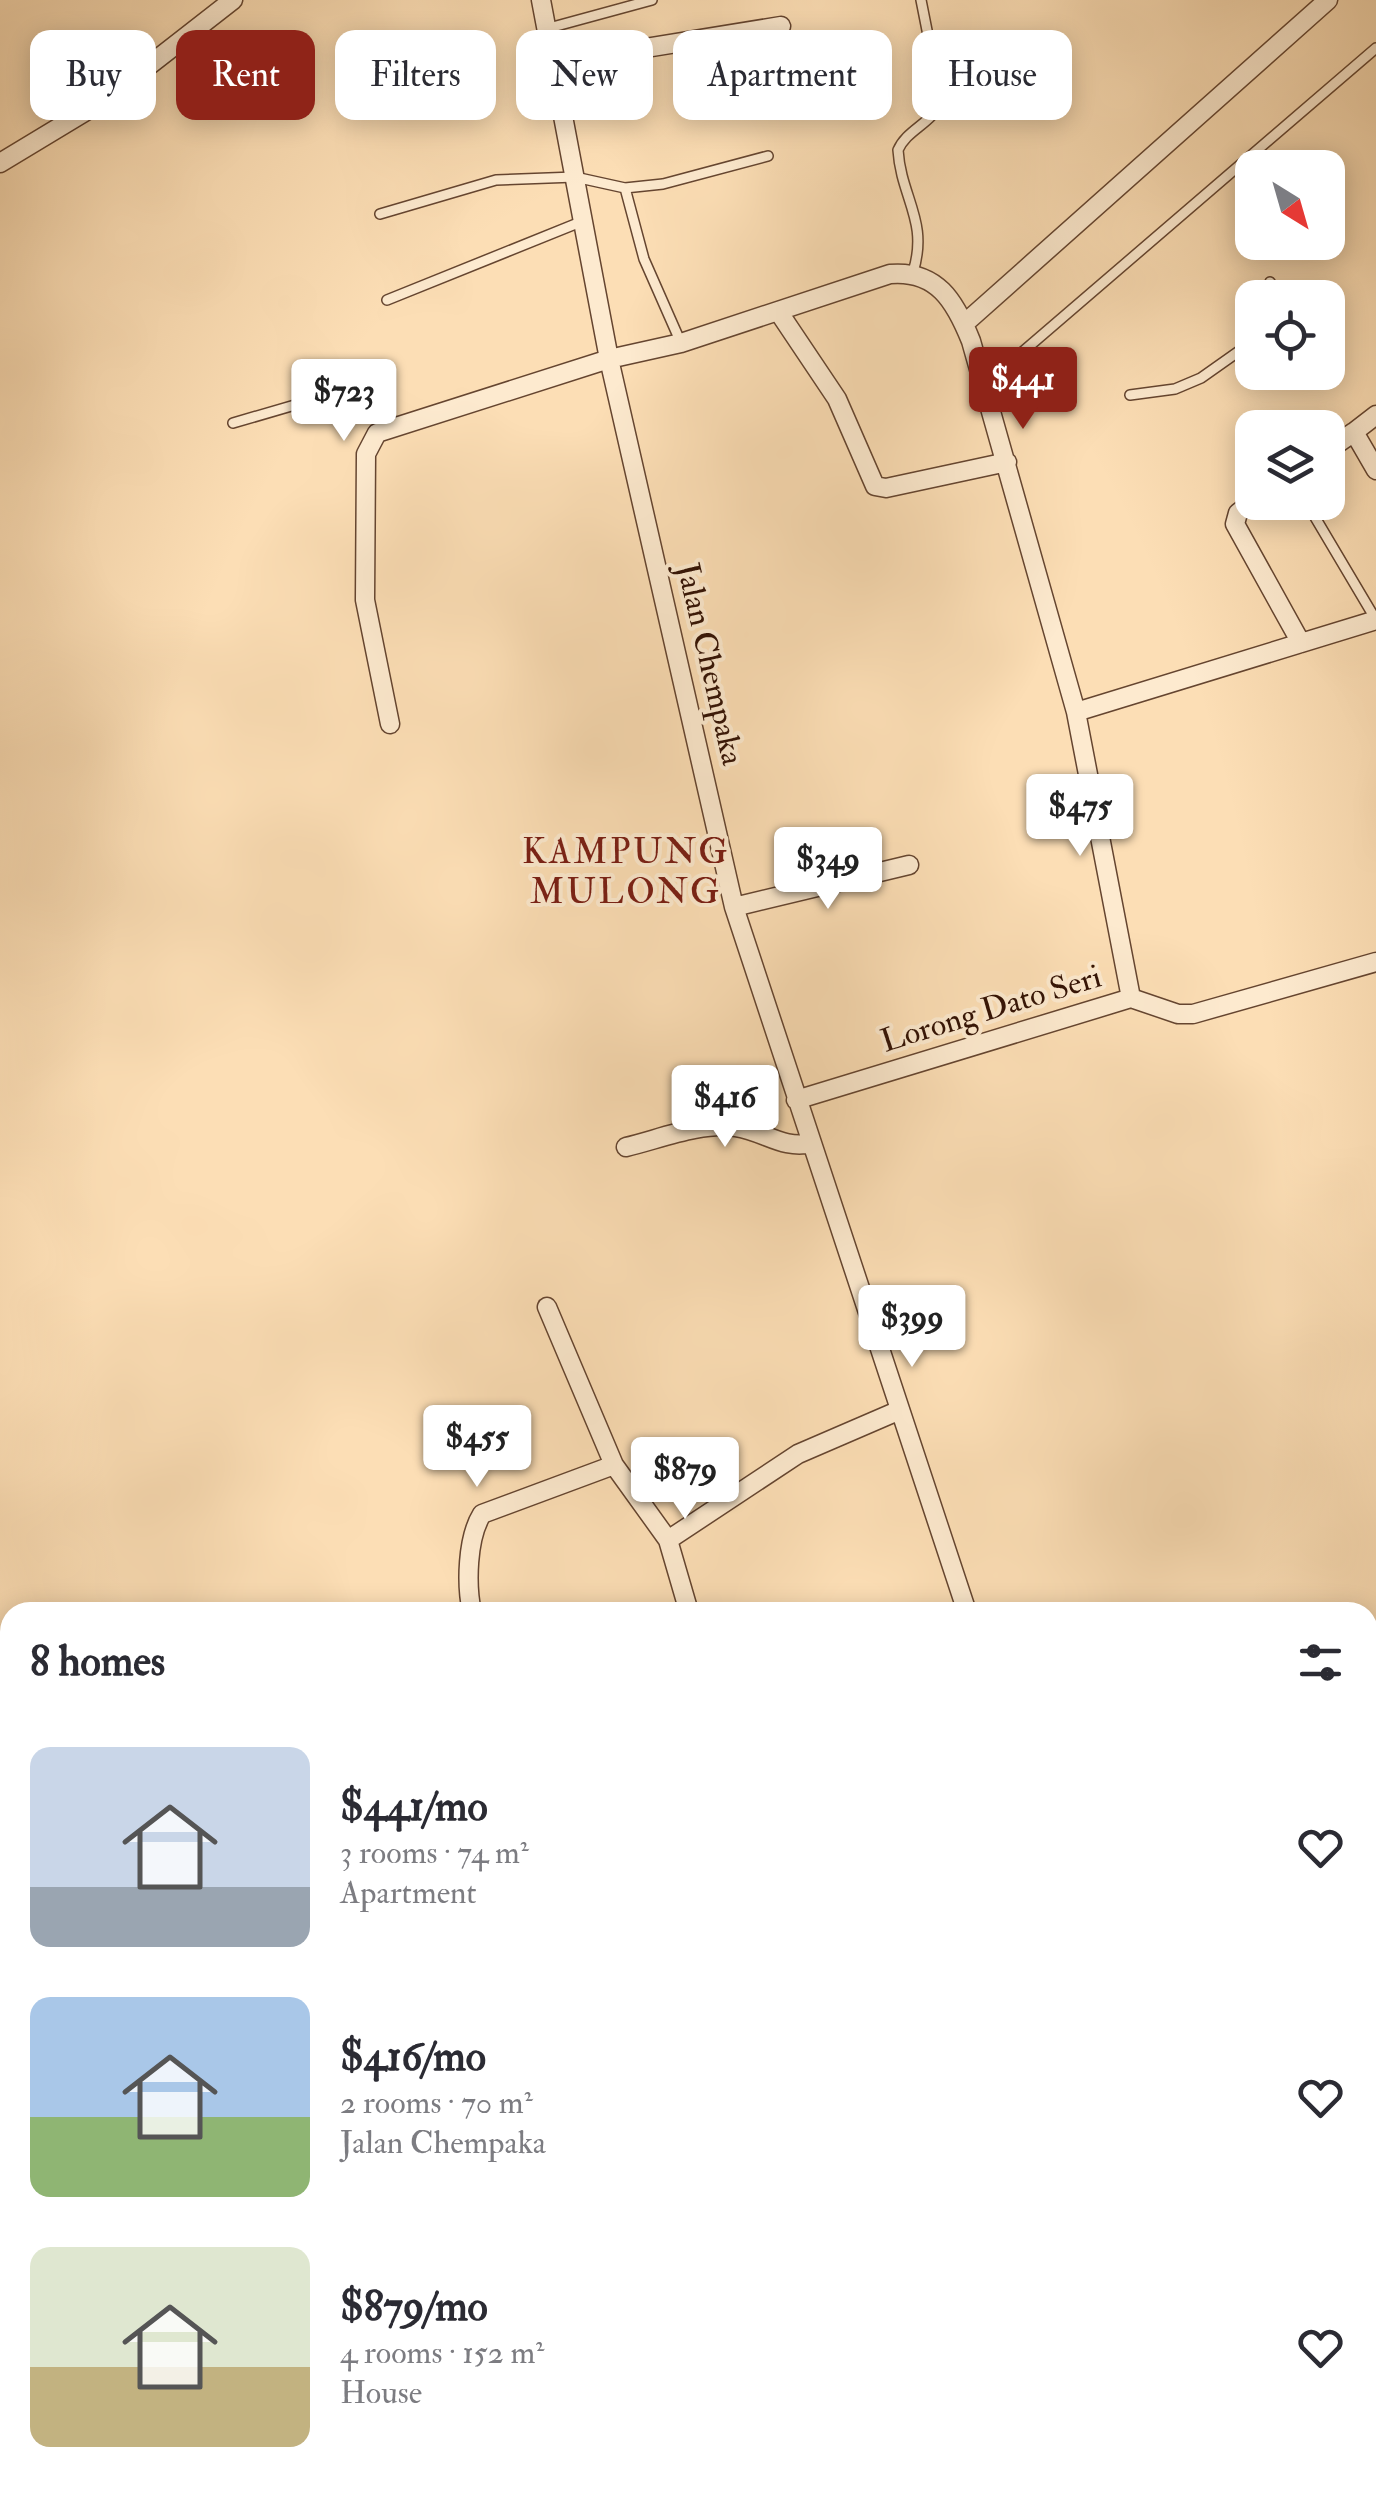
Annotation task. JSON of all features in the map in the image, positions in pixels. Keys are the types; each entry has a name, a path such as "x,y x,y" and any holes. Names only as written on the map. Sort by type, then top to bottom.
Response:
{"street":[{"path":"0,162 106,99 233,0"},
{"name":"Jalan Chempaka","path":"541,0 549,28"},
{"path":"964,324 1328,0"},
{"path":"653,47 781,26"},
{"name":"Jalan Chempaka","path":"564,120 609,359 734,907 964,1602"},
{"path":"390,724 365,600 366,454 377,433 890,274 913,272 933,281 956,304 984,385 1076,712 1131,998"},
{"path":"778,310 837,400 875,486 886,488 1007,462"},
{"path":"1345,438 1376,415"},
{"path":"1354,432 1376,470"},
{"path":"1236,520 1300,643"},
{"path":"1076,712 1376,620"},
{"path":"734,907 909,865"},
{"name":"Lorong Dato Seri","path":"796,1100 1131,998 1178,1014 1194,1014 1376,962"},
{"path":"626,1147 714,1126 758,1132 795,1147 812,1143"},
{"path":"547,1308 614,1464 668,1540 686,1602"},
{"path":"668,1540 798,1454 900,1410"},
{"path":"472,1602 472,1543 474,1527 482,1514 614,1464"}],"lane":[{"path":"549,28 652,0"},
{"path":"913,272 920,248 918,225 898,150 902,140 936,113 941,101 921,0"},
{"path":"984,385 1376,48"},
{"path":"380,214 496,180 576,177 625,188 663,184 768,156"},
{"path":"625,188 644,259 680,342"},
{"path":"387,300 586,220"},
{"path":"1130,396 1175,388 1201,378 1235,354"},
{"path":"233,423 312,400 353,382 370,392 387,427"},
{"path":"1317,520 1376,620"}],"district":[{"name":"KAMPUNG MULONG","path":"626,872"}]}
